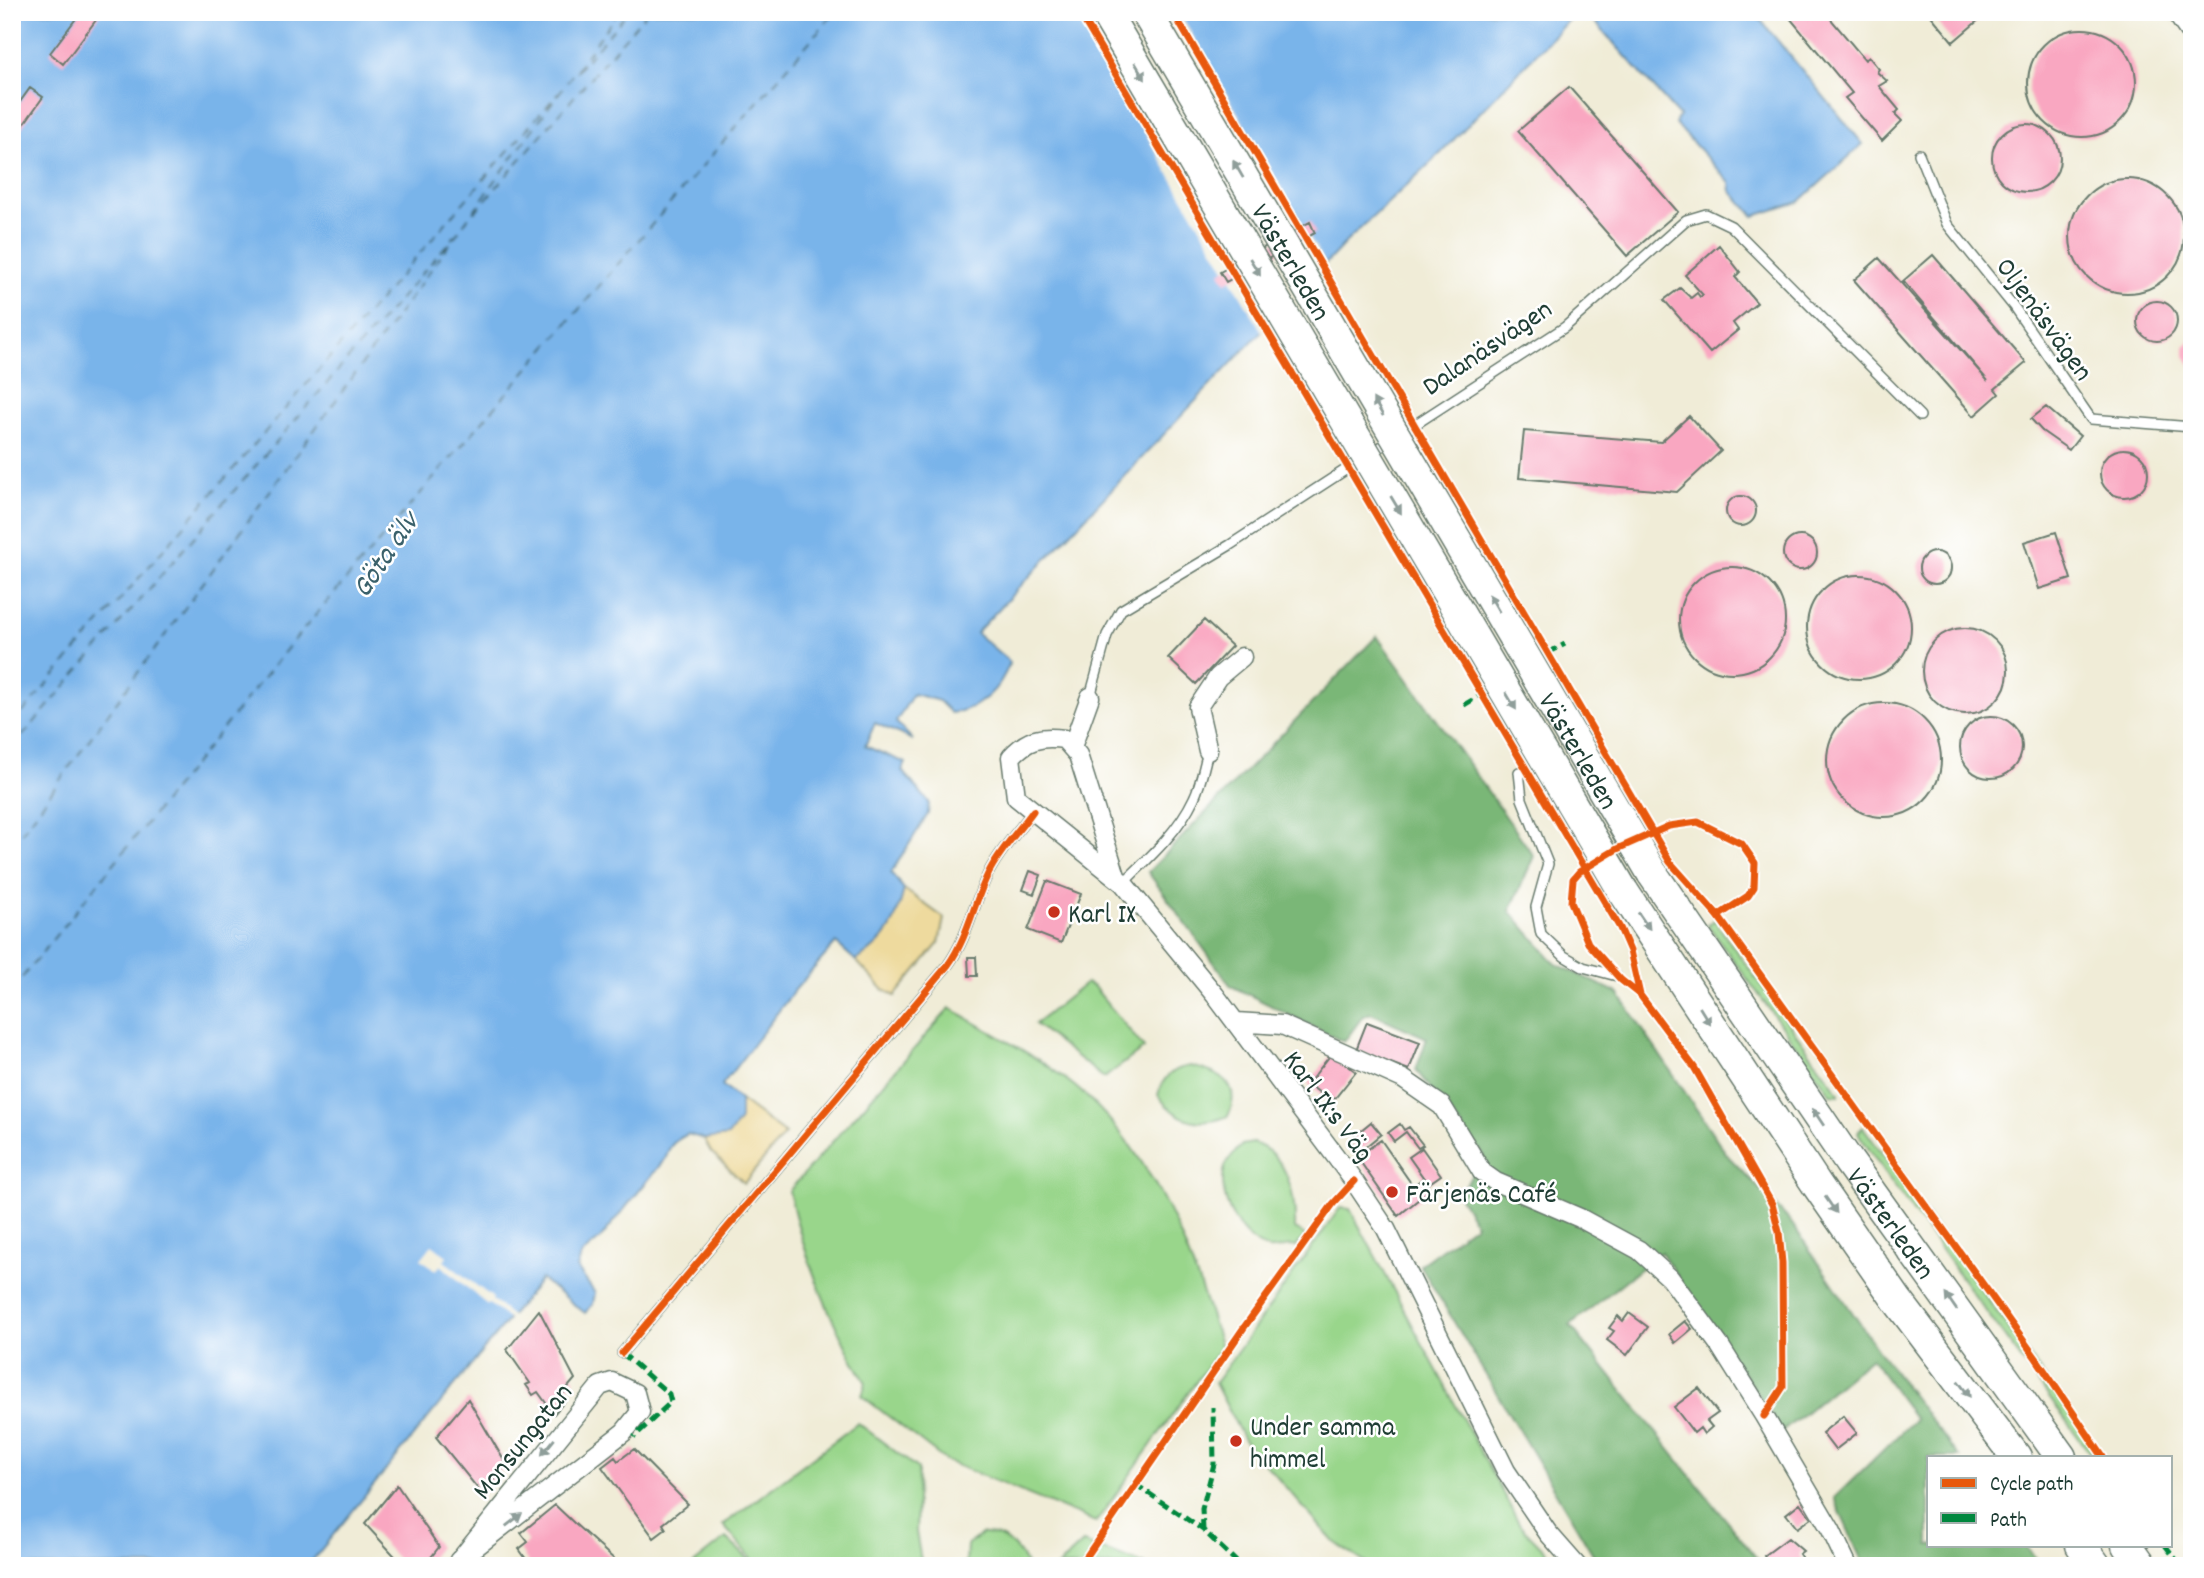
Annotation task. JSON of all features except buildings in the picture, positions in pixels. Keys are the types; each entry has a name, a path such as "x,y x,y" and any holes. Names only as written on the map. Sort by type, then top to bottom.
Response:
{"highway":[{"name":"Västerleden","path":"1105,12 1623,891 1816,1185 1897,1300 2015,1456"},
{"name":"Västerleden","path":"1146,12 1653,873 1849,1162 2060,1456"},
{"path":"2082,1546 2096,1566"},
{"path":"2128,1546 2142,1566"}],"street":[{"path":"1208,751 1198,707 1218,677 1242,657"},
{"name":"Dalanäsvägen","path":"1072,747 1090,697"},
{"name":"Karl IX:s Väg","path":"1120,879 1079,755 1065,738 1044,737 1024,742 1011,757 1016,797 1120,879 1236,1022 1386,1229 1506,1471 1548,1533 1577,1566"},
{"path":"1236,1022 1282,1025 1403,1079 1442,1107 1482,1172 1496,1182 1580,1218 1639,1250 1670,1278 1720,1346 1831,1530 1848,1566"},
{"name":"Monsungatan","path":"612,1382 635,1392 640,1412 620,1437 457,1563 513,1490 600,1386 612,1382"}],"lane":[{"path":"2170,12 2192,44"},
{"name":"Oljenäsvägen","path":"1919,154 1947,224 2014,307 2091,419 2192,428"},
{"name":"Dalanäsvägen","path":"1090,697 1107,635 1121,610 1230,545 1565,327 1686,220 1706,214 1731,226 1920,416"},
{"path":"1120,879 1166,841 1195,796 1208,751"},
{"path":"1519,772 1522,799 1548,864 1536,907 1541,934 1564,956 1583,967 1617,976"},
{"path":"622,1353 948,965 969,930 987,876 997,858 1033,811"}],"green space":[{"path":"1377,636 1534,856 1510,911 1556,964 1618,993 1728,1156 1790,1221 1878,1350 1958,1456 1927,1456 1927,1546 2026,1546 2041,1566 1864,1566 1834,1498 1915,1419 1871,1358 1783,1431 1661,1252 1570,1325 1763,1566 1600,1566 1420,1265 1476,1224 1459,1196 1484,1155 1416,1070 1427,1038 1371,1013 1363,1016 1344,1042 1231,986 1148,872"},
{"path":"1714,920 1839,1095 1831,1094 1708,925"},
{"path":"1086,983 1094,987 1144,1048 1104,1078 1035,1024"},
{"path":"950,1008 1020,1048 1070,1082 1111,1122 1134,1150 1170,1212 1221,1347 1096,1522 946,1461 862,1396 866,1383 820,1290 795,1217 789,1191"},
{"path":"1191,1066 1211,1072 1226,1081 1232,1095 1228,1116 1217,1120 1189,1120 1172,1111 1158,1095 1169,1074"},
{"path":"1863,1127 2076,1421 2092,1448 2092,1456 1889,1179 1858,1132"},
{"path":"1253,1143 1275,1157 1288,1178 1294,1204 1295,1229 1305,1235 1296,1247 1269,1249 1258,1244 1248,1237 1232,1216 1224,1190 1225,1167 1242,1145"},
{"path":"1340,1208 1350,1209 1520,1525 1560,1566 1370,1566 1333,1541 1244,1440 1215,1383"},
{"path":"858,1423 918,1469 916,1532 922,1566 758,1566 723,1525"},
{"path":"982,1534 997,1536 1009,1542 1027,1566 966,1566 967,1545"},
{"path":"726,1538 756,1566 691,1566"},
{"path":"1083,1543 1149,1566 1058,1566"}],"sand":[{"path":"904,889 944,918 939,943 895,996 883,989 856,961 876,946 889,931"},
{"path":"740,1100 785,1134 744,1183 711,1152 704,1139 728,1136 740,1120"}],"water":[{"name":"Göta älv","path":"12,12 1576,12 1441,153 1347,241 976,633 1010,662 995,689 971,707 951,713 939,701 913,694 896,722 913,740 875,723 865,746 906,763 902,771 929,802 928,814 891,873 904,889 889,931 876,946 856,961 836,943 794,991 722,1085 740,1100 740,1120 728,1136 704,1139 688,1134 677,1141 600,1239 582,1254 577,1268 595,1293 593,1304 585,1313 541,1279 308,1566 12,1566"},
{"path":"1586,12 1754,12 1863,144 1799,202 1754,216 1731,191 1730,183 1675,123 1679,116"}],"pier":[{"path":"1074,12 1179,12 1327,267 1264,335"},
{"path":"432,1245 447,1256 444,1261 493,1298 492,1300 514,1318 511,1321 487,1305 441,1265 436,1270 421,1259"}],"ferry route":[{"path":"12,846 618,12"},
{"path":"576,72 628,12"},
{"path":"475,212 647,12"},
{"path":"12,990 290,645 835,12"},
{"path":"12,725 559,92"},
{"path":"12,748 455,235"}],"marked path":[{"path":"1548,653 1565,644"},
{"path":"1464,705 1482,694"},
{"path":"622,1353 669,1394 671,1402 634,1437"},
{"path":"1203,1530 1202,1509 1214,1464 1213,1407"},
{"path":"1135,1484 1203,1530 1241,1566"},
{"path":"2166,1546 2181,1566"}],"cycle path":[{"path":"1079,12 1620,928 1630,951 1640,995"},
{"path":"1173,12 1670,862 1718,916 2036,1358 2102,1456"},
{"path":"622,1353 948,965 961,943 992,866 1033,811"},
{"path":"1718,916 1748,896 1754,887 1755,863 1742,844 1698,822 1669,826 1617,849 1579,872 1573,879 1571,902 1588,943 1621,980 1640,995 1694,1067 1772,1204 1779,1232 1782,1263 1783,1387 1764,1416"},
{"path":"1080,1566 1245,1326 1333,1204 1354,1181"}],"place":[{"name":"Karl IX","path":"1054,912"},
{"name":"Färjenäs Café","path":"1392,1192"},
{"name":"Under samma himmel","path":"1236,1441"}]}
